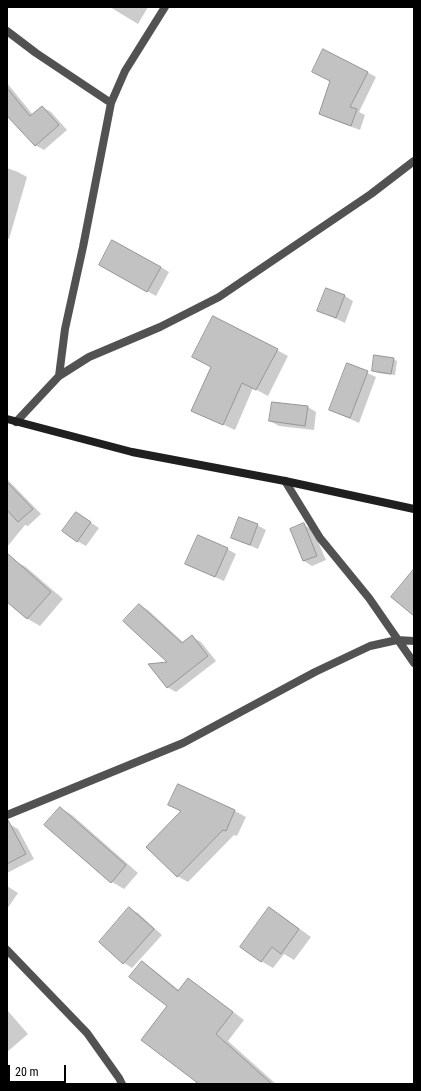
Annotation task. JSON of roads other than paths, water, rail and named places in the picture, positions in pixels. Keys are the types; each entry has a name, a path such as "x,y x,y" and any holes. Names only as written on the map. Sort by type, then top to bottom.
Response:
{"street":[{"path":"59,376 65,329 83,247 111,103 125,71 165,7"},
{"path":"7,31 36,53 111,103"},
{"path":"16,422 42,392 59,376 89,357 160,328 219,297 371,194 414,161"},
{"path":"7,419 132,452 285,481 414,509"},
{"path":"285,481 320,538 369,598 414,663"},
{"path":"7,815 183,742 315,672 370,646 397,640 414,641"},
{"path":"7,950 87,1034 122,1084"}]}
